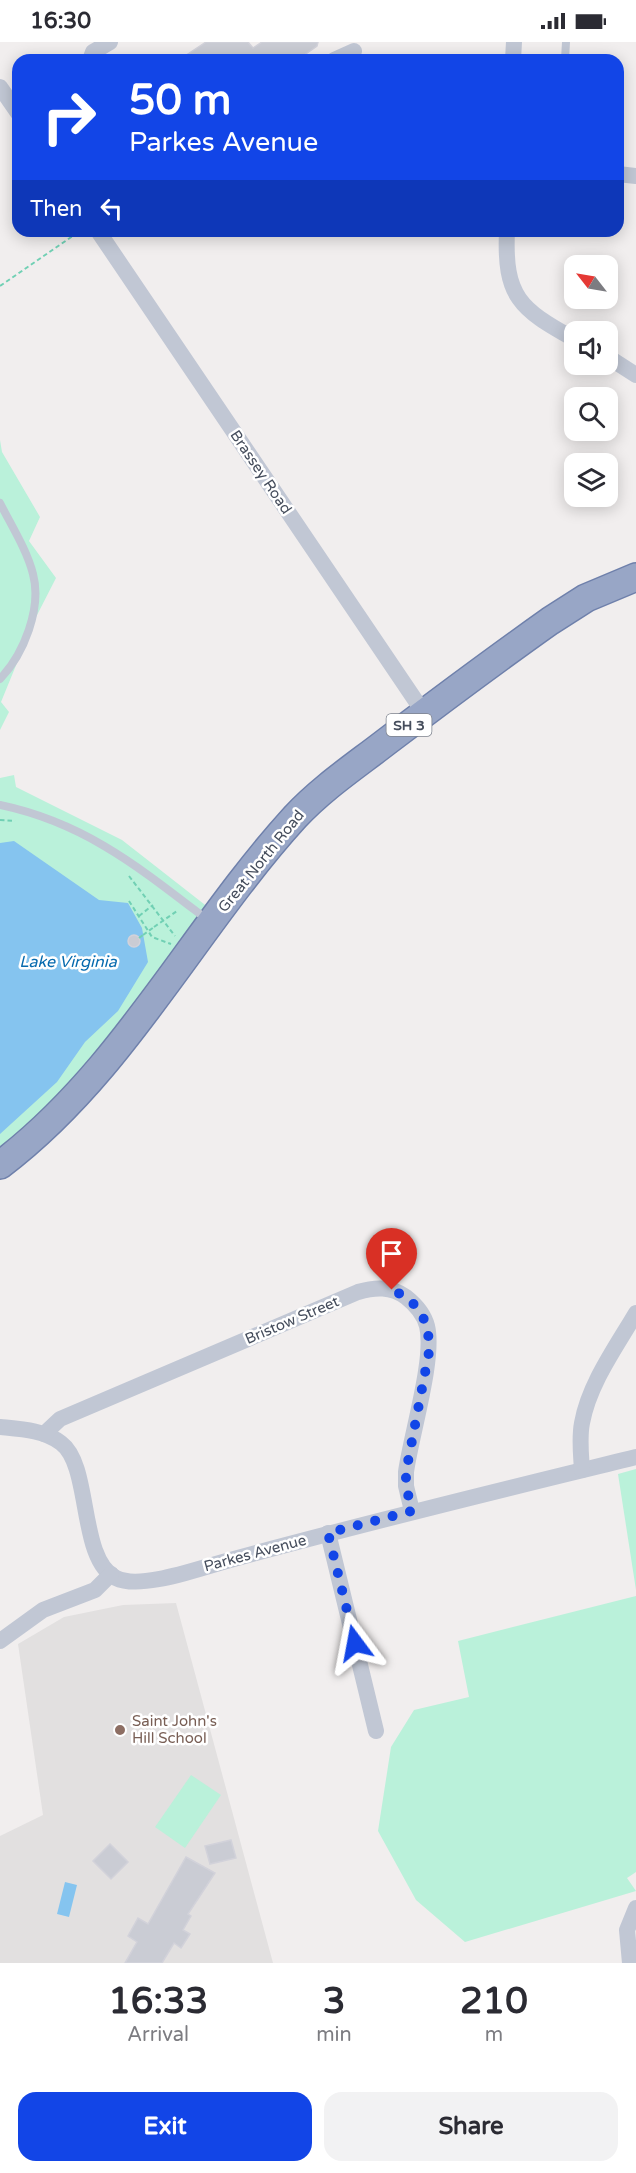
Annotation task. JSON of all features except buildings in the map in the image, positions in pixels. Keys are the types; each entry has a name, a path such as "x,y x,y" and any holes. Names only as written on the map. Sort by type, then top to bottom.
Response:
{"highway":[{"name":"Great North Road","path":"0,1165 50,1124 80,1091 144,1013 269,848 311,801 424,713 567,609 602,590 636,577"}],"street":[{"path":"92,54 110,42"},
{"path":"347,54 354,51"},
{"path":"0,87 12,104"},
{"name":"Brassey Road","path":"102,237 424,713"},
{"path":"507,237 509,280 519,299 528,312 564,333"},
{"path":"618,363 636,375"},
{"name":"Bristow Street","path":"44,1434 60,1419 71,1414 358,1292 381,1288 403,1295 413,1303 422,1313 429,1337 406,1472 406,1486 412,1511"},
{"path":"582,1470 580,1440 586,1406 600,1374 636,1313"},
{"path":"0,1427 44,1434 63,1444 69,1452 98,1556 111,1574 95,1590 43,1611 0,1641"},
{"name":"Parkes Avenue","path":"111,1574 129,1581 154,1579 412,1511 636,1457"},
{"path":"328,1533 375,1731"},
{"path":"630,1963 627,1930 636,1908"}],"lane":[{"path":"0,503 33,572 37,595 26,638 0,679"},
{"path":"0,805 20,809 108,845 148,872 211,923"}],"path":[{"path":"0,286 71,237"},
{"path":"0,820 25,823"},
{"path":"124,869 164,919 174,935 173,944 167,944 152,937 129,900"},
{"path":"139,916 153,905"},
{"path":"139,938 164,919"}],"shaded area":[{"name":"Saint John's Hill School","path":"176,1603 273,1963 0,1963 0,1836 43,1815 18,1644 64,1617 123,1605"}],"green space":[{"path":"0,440 2,452 40,517 29,541 56,578 35,619 1,702 9,712 0,730"},
{"name":"Lake Virginia","path":"14,775 16,787 122,840 209,908 67,1094 0,1153 0,778"},
{"path":"636,1469 636,1590 618,1474"},
{"path":"636,1596 636,1872 627,1878 636,1891 465,1942 416,1900 378,1831 391,1747 414,1710 469,1697 458,1641"},
{"path":"191,1775 221,1795 185,1848 155,1827"}],"water":[{"name":"Lake Virginia","path":"14,841 99,900 128,903 142,928 148,962 118,1011 85,1042 57,1082 0,1134 0,843"},
{"path":"65,1882 77,1885 69,1917 57,1914"}],"place":[{"name":"Saint John's Hill School","path":"120,1730"}],"route":[{"path":"355,1643 328,1533 412,1511 406,1486 406,1472 429,1352 427,1325 422,1313 403,1295 392,1290"}]}
